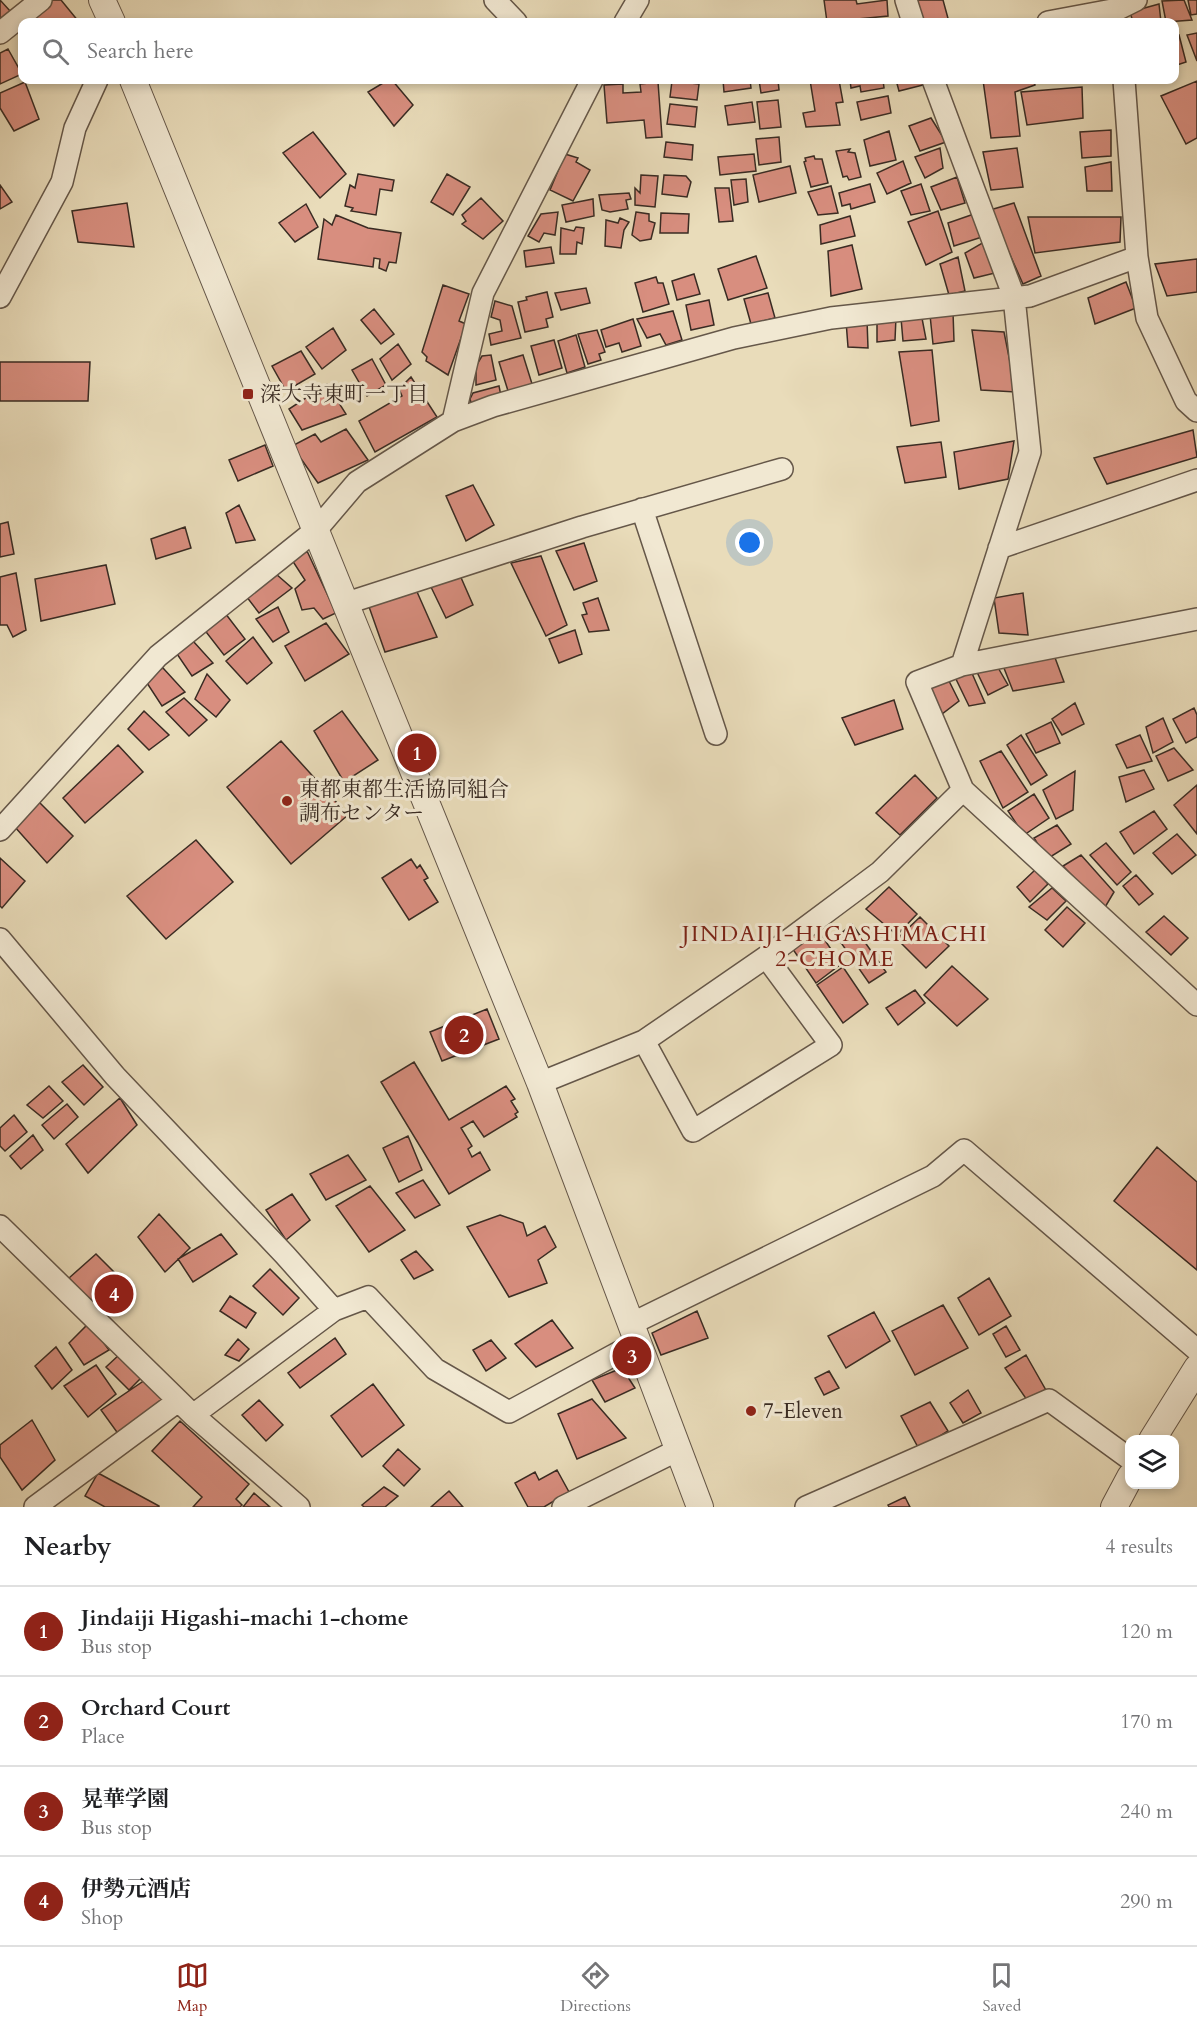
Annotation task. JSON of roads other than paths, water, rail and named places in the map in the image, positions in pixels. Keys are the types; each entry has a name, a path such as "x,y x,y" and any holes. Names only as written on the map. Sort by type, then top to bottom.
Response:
{"street":[{"path":"19,18 41,0"},
{"path":"102,0 110,18"},
{"path":"495,0 512,18"},
{"path":"627,18 638,0"},
{"path":"906,0 912,18"},
{"path":"1073,18 1124,10"},
{"path":"0,33 18,19"},
{"path":"0,297 62,182 75,128 96,84"},
{"path":"135,84 540,1083 700,1507"},
{"path":"453,422 483,292 583,84"},
{"path":"934,84 1014,297 1030,452 962,665"},
{"path":"1124,84 1137,257 1147,318 1186,401 1197,411"},
{"path":"0,830 158,656 317,529 357,482 453,422 494,406 734,338 813,320 1030,296 1137,257"},
{"path":"347,603 642,509 782,469"},
{"path":"999,548 1197,480"},
{"path":"642,509 716,734"},
{"path":"1197,619 962,665 917,682 963,790 1197,1005"},
{"path":"540,1083 644,1041 766,957 880,872 963,790"},
{"path":"0,939 115,1077 285,1255 334,1310"},
{"path":"644,1041 693,1131 831,1045 766,957"},
{"path":"193,1415 334,1310 368,1297 435,1370 509,1412 635,1333 933,1176 964,1150 1197,1350"},
{"path":"0,1226 178,1401 299,1507"},
{"path":"1155,1435 1197,1368"},
{"path":"806,1507 1049,1400 1125,1455"},
{"path":"35,1507 178,1401"},
{"path":"562,1507 678,1450"},
{"path":"1114,1507 1125,1486"}],"place":[{"name":"深大寺東町一丁目","path":"248,394"},
{"name":"Jindaiji Higashi-machi 1-chome","path":"417,753"},
{"name":"東都東都生活協同組合 調布センター","path":"287,801"},
{"name":"Orchard Court","path":"464,1035"},
{"name":"伊勢元酒店","path":"114,1294"},
{"name":"晃華学園","path":"632,1356"},
{"name":"7-Eleven","path":"751,1411"}],"district":[{"name":"JINDAIJI-HIGASHIMACHI 2-CHOME","path":"835,946"}]}
